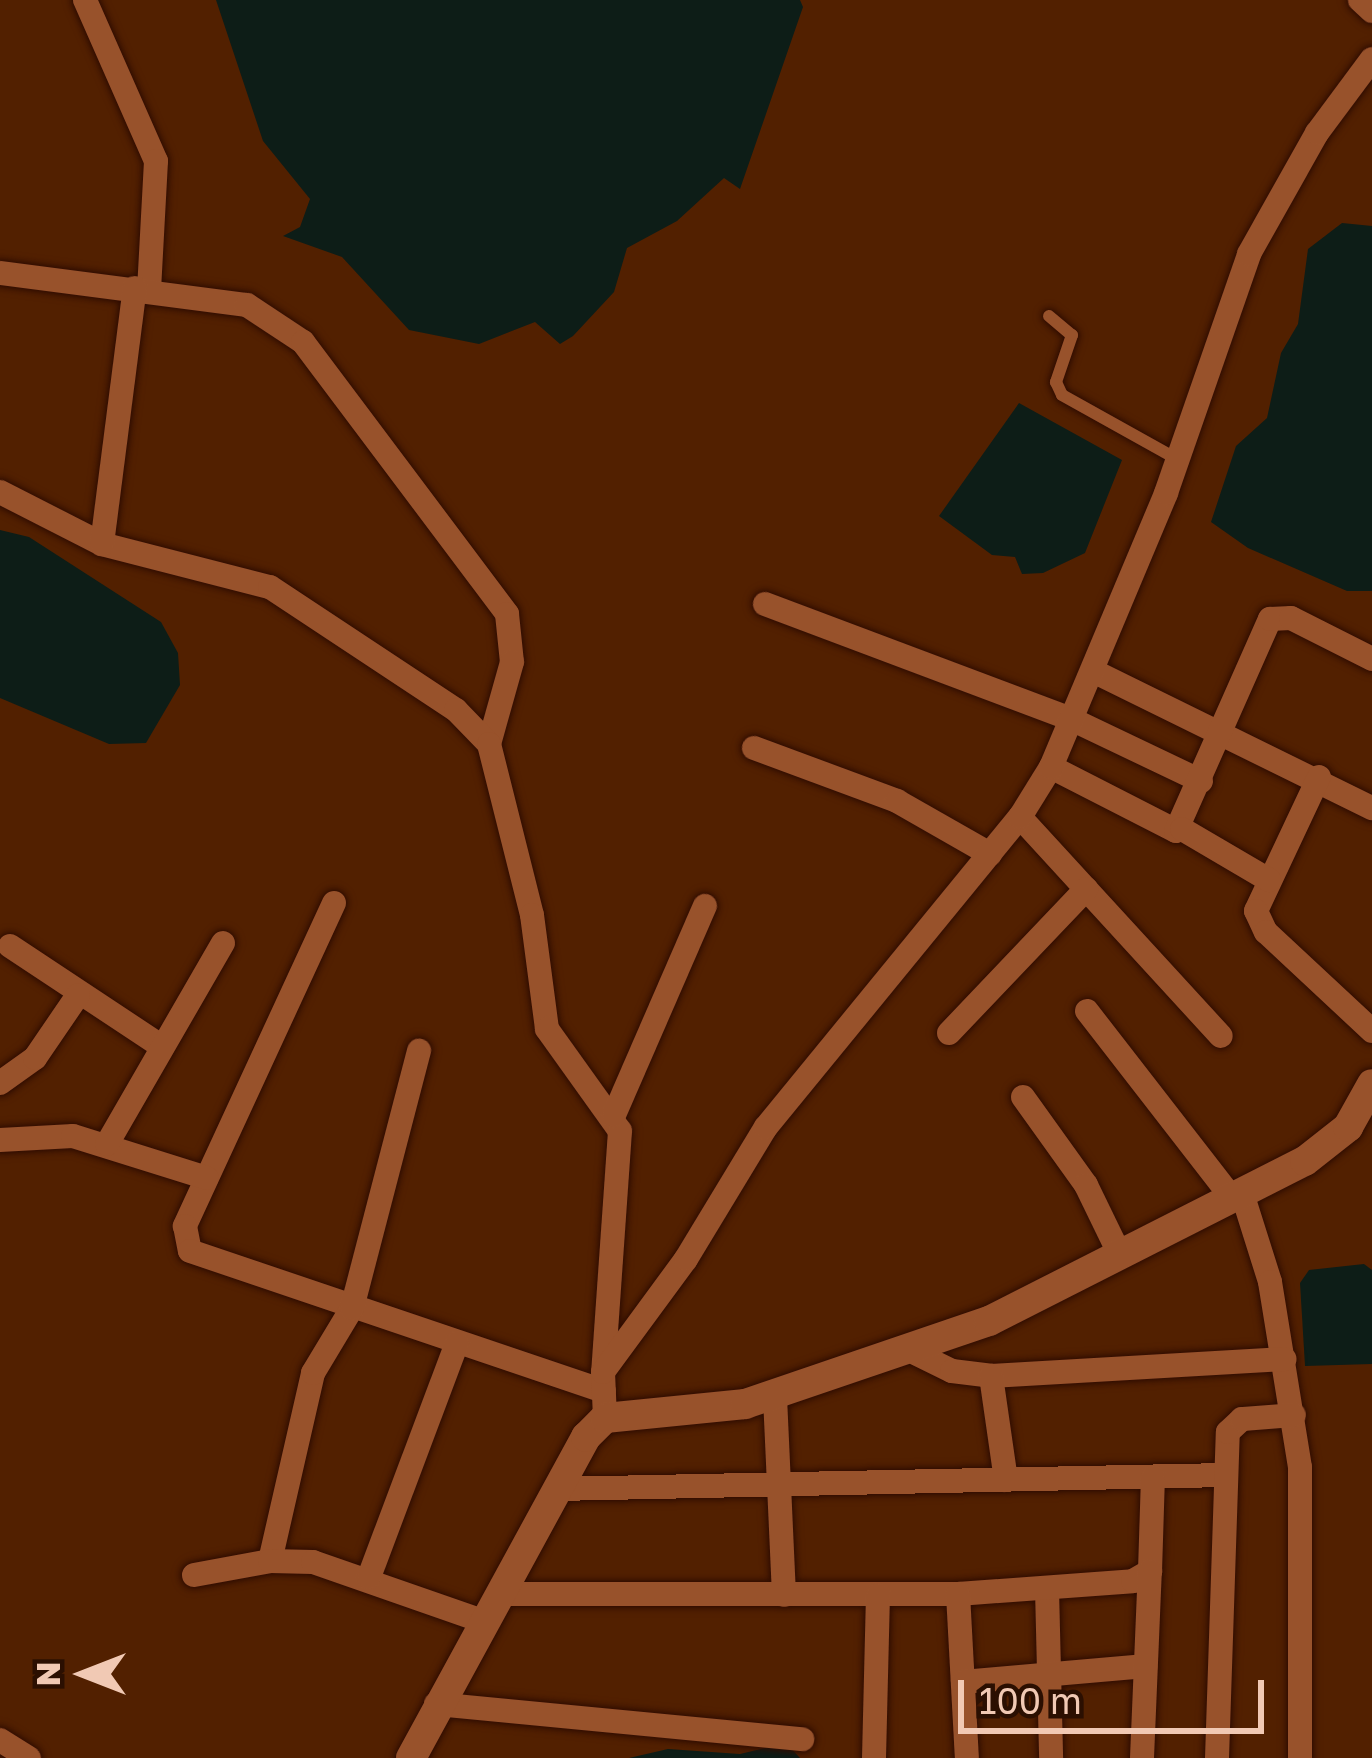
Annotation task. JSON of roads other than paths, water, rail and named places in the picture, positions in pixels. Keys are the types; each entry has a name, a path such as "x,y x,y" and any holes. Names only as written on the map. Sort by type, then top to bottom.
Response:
{"street":[{"path":"85,0 156,160 142,289 102,544"},
{"path":"1360,0 1372,11"},
{"path":"411,1758 604,1394 796,1083 1020,818 1051,767 1177,459 1249,254 1317,133 1372,59"},
{"path":"0,272 142,289 265,313 303,342 359,409 507,614 512,662 489,744 532,915 547,1029 556,1050 614,1115 620,1147 604,1394"},
{"path":"0,492 102,544 270,587 456,710 489,744"},
{"path":"765,604 1071,719 1202,781"},
{"path":"1182,829 1219,732 1275,615 1372,659"},
{"path":"1093,670 1319,777 1372,808"},
{"path":"754,748 897,801 990,854"},
{"path":"1051,767 1169,830 1182,829 1269,880"},
{"path":"1319,777 1269,880 1259,922 1372,1030"},
{"path":"1020,818 1221,1036"},
{"path":"949,1033 1086,889"},
{"path":"334,903 185,1226 190,1251 604,1394 775,1396 913,1352 1120,1255 1330,1146 1360,1126 1372,1084"},
{"path":"614,1115 705,906"},
{"path":"107,1144 223,944"},
{"path":"10,946 161,1046"},
{"path":"0,1083 35,1058 78,995"},
{"path":"1087,1011 1237,1195 1285,1359 1294,1415 1300,1758"},
{"path":"270,1561 314,1373 352,1308 419,1051"},
{"path":"1023,1097 1086,1185 1120,1255"},
{"path":"0,1141 60,1134 107,1144 207,1178"},
{"path":"369,1577 457,1342"},
{"path":"913,1352 952,1371 991,1376 1285,1359"},
{"path":"991,1376 1006,1480"},
{"path":"775,1396 784,1595"},
{"path":"1216,1758 1226,1475 1236,1421 1294,1415"},
{"path":"557,1489 1226,1475"},
{"path":"1142,1758 1154,1477"},
{"path":"194,1575 270,1561 369,1577 482,1621"},
{"path":"498,1594 958,1594 1133,1581 1150,1571"},
{"path":"1047,1588 1051,1758"},
{"path":"958,1594 968,1758"},
{"path":"874,1758 878,1595"},
{"path":"963,1682 1145,1666"},
{"path":"436,1704 802,1739"},
{"path":"0,1740 29,1758"}],"lane":[{"path":"1049,316 1072,335 1055,382 1062,395 1177,459"}]}
